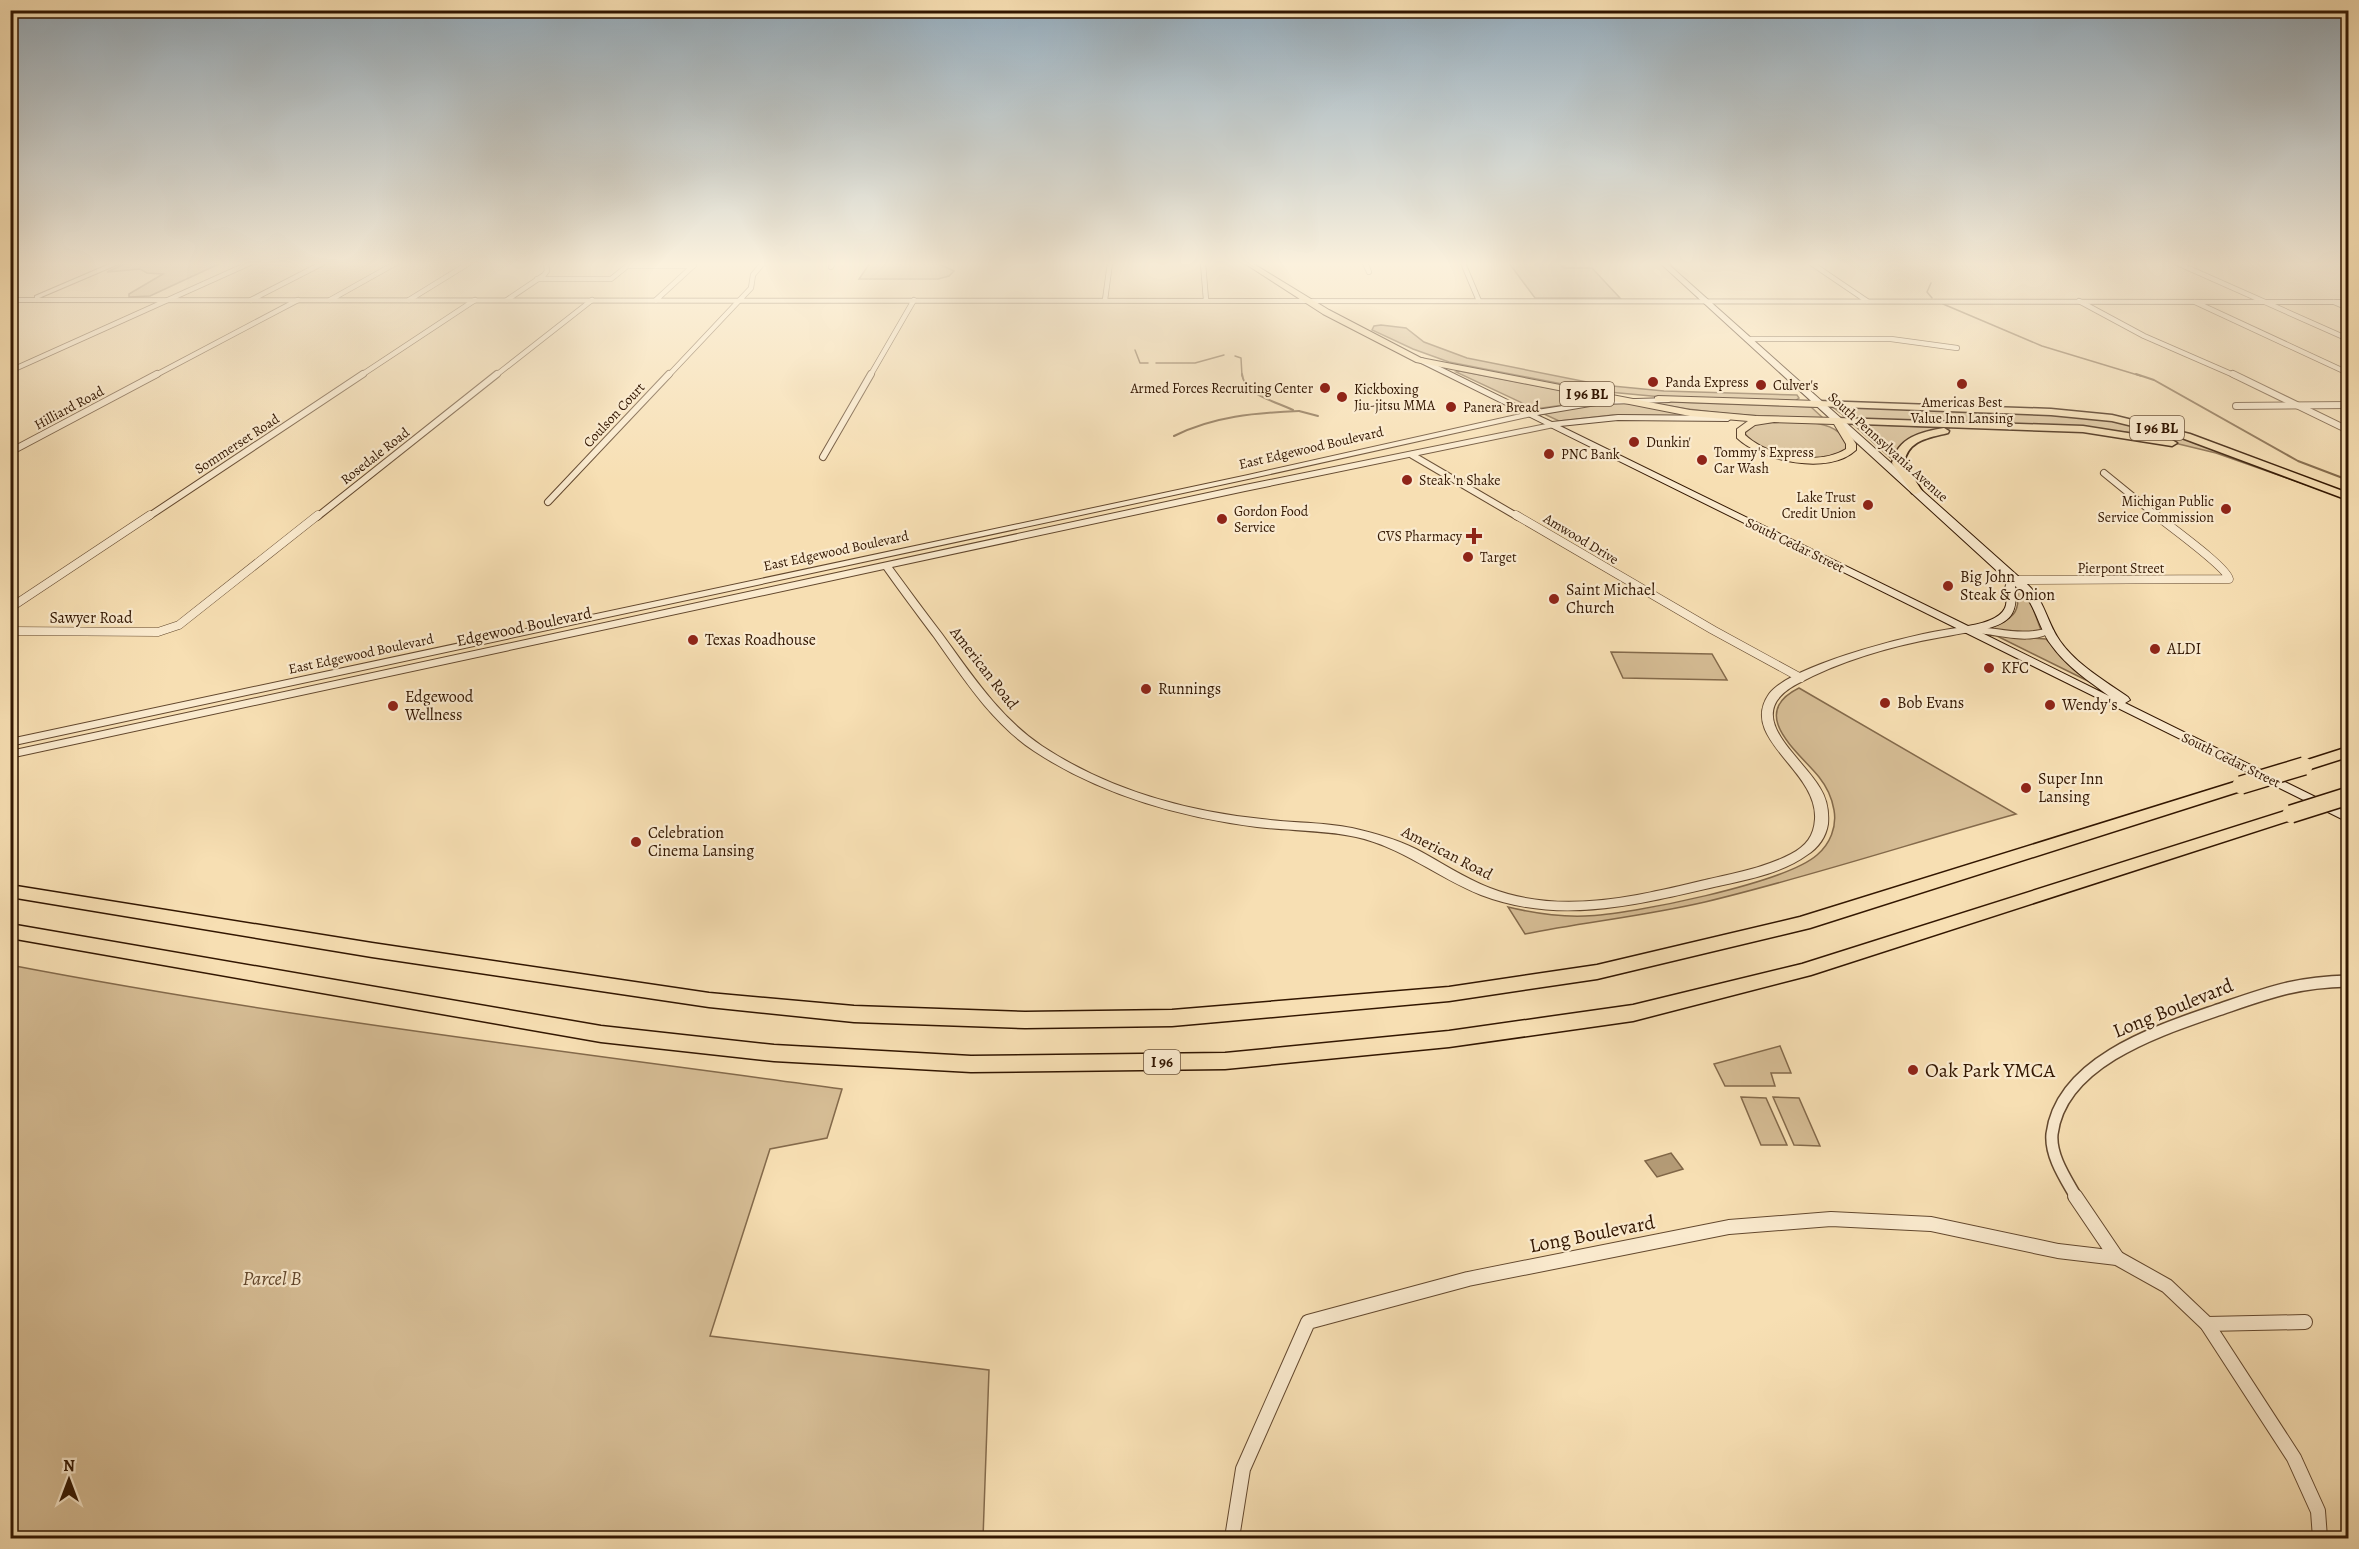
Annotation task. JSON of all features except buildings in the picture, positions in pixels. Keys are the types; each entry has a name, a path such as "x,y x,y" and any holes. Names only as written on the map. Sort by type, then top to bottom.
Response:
{"highway":[{"name":"I 96 BL","path":"1818,404 2061,412 2121,420 2186,436 2349,497"},
{"name":"I 96 BL","path":"1837,421 2095,430 2157,439 2221,456 2349,504"},
{"path":"1916,492 1898,463 1902,449 1908,443 1932,433 1993,426"},
{"path":"10,891 372,950 709,1000 865,1014 1025,1020 1172,1018 1449,994 1598,972 1803,923 2349,752"},
{"name":"I 96","path":"10,931 601,1034 763,1052 971,1064 1225,1061 1449,1039 1633,1013 1804,970 2349,796"}],"main road":[{"name":"South Cedar Street","path":"1370,335 2349,818"},
{"name":"South Pennsylvania Avenue","path":"1743,335 2014,580 2028,588 2060,649 2075,664 2163,727"},
{"name":"I 96 BL","path":"1390,346 1480,370 1606,394 1669,400 1818,404"},
{"name":"I 96 BL","path":"1419,360 1690,413 1756,419 1837,421"},
{"name":"East Edgewood Boulevard","path":"1529,414 1582,404 1621,400 1669,400"},
{"name":"East Edgewood Boulevard","path":"1551,425 1620,416 1756,419"},
{"path":"1777,419 1747,425 1740,431 1740,436 1750,445 1772,454 1798,459 1830,459 1846,454 1852,448 1837,421"},
{"path":"1967,630 1994,622 2008,611 2013,598 2010,586 2014,580"}],"street":[{"path":"10,371 89,335"},
{"name":"Hilliard Road","path":"10,452 231,335"},
{"name":"Sommerset Road","path":"10,608 423,335"},
{"name":"Rosedale Road","path":"171,629 547,335"},
{"name":"Coulson Court","path":"548,502 706,335"},
{"path":"823,457 894,335"},
{"path":"2143,335 2301,405 2349,430"},
{"path":"2267,335 2349,373"},
{"path":"1747,339 1891,339 1957,348"},
{"path":"2236,406 2349,405"},
{"name":"East Edgewood Boulevard","path":"69,736 87,735 169,717 178,713 182,706 1529,414"},
{"path":"1436,450 1449,444 1503,431 1499,426 1486,423"},
{"name":"East Edgewood Boulevard","path":"763,593 1245,488 1551,425"},
{"path":"1360,465 1349,464 1344,460 1348,456 1419,438"},
{"name":"Amwood Drive","path":"1412,455 1713,630 1801,678"},
{"path":"1261,485 1270,480 1329,467 1327,463 1315,461"},
{"path":"1245,488 1242,484 1245,482 1288,470 1297,465"},
{"name":"Pierpont Street","path":"2014,580 2229,579 2228,574 2104,473"},
{"path":"1068,527 1063,522 1067,519 1123,507 1130,502"},
{"path":"932,557 942,551 1030,532 1039,525 1032,523"},
{"path":"763,593 758,592 759,586 847,566 860,560"},
{"name":"American Road","path":"887,566 993,709 1022,738 1070,768 1122,790 1186,810 1243,821 1345,831 1380,838 1411,850 1462,881 1484,891 1550,907 1608,906 1707,884 1783,863 1812,844 1819,835 1823,822 1820,797 1808,777 1776,741 1767,719 1767,708 1774,695 1784,687 1837,660 1872,648 1967,630"},
{"path":"656,616 725,596 726,593 717,591"},
{"name":"Edgewood Boulevard","path":"10,755 69,736 265,700 763,593"},
{"path":"592,629 600,621 649,609 663,603"},
{"name":"Sawyer Road","path":"10,631 158,632 171,629"},
{"path":"1967,630 2033,636 2049,631"},
{"path":"265,700 270,694 284,688 361,672 377,664"},
{"path":"10,745 69,736"},
{"name":"Long Boulevard","path":"2117,1258 2070,1186 2054,1155 2051,1136 2056,1115 2071,1089 2099,1064 2121,1049 2193,1019 2284,987 2322,981 2349,981"},
{"name":"Long Boulevard","path":"1232,1539 1244,1469 1308,1322 1468,1279 1729,1227 1831,1219 1931,1224 2058,1251 2117,1258 2167,1286 2207,1324 2294,1458 2318,1511 2320,1539"},
{"path":"2207,1324 2305,1322"}],"green space":[{"path":"1383,335 1415,335 1424,342 1467,358 1602,385 1664,391 1797,395 1799,398 1795,401 1662,397 1598,391 1449,362"},
{"path":"1456,372 1607,399 1535,409"},
{"path":"1643,401 1811,407 1823,418 1733,414"},
{"path":"1621,402 1696,416 1613,415 1559,421 1544,414 1576,407"},
{"path":"1834,408 2048,413 2120,422 2180,436 2332,494 2216,453 2133,433 2089,428 1848,419"},
{"path":"1799,422 1825,425 1836,430 1843,437 1847,448 1838,454 1825,457 1793,457 1777,453 1763,448 1745,433 1756,424"},
{"path":"1853,424 1950,428 1907,440 1899,447 1893,460"},
{"path":"2016,587 2028,595 2041,630 2030,634 1988,629 2009,619 2013,614 2018,603"},
{"path":"1995,635 2046,639 2067,662 2094,684"},
{"path":"1611,652 1712,654 1727,680 1623,678"},
{"path":"1799,688 2016,814 1822,871 1705,902 1525,934 1508,907 1546,914 1575,916 1607,914 1670,904 1774,876 1800,866 1822,851 1833,829 1835,816 1832,801 1822,781 1790,745 1777,721 1777,710 1784,698"},
{"name":"Parcel B","path":"10,965 322,1018 842,1089 827,1138 770,1149 710,1336 989,1370 983,1538 11,1538"},
{"path":"1780,1046 1791,1073 1771,1073 1775,1086 1725,1086 1714,1064"},
{"path":"1741,1097 1766,1098 1787,1145 1761,1145"},
{"path":"1773,1097 1799,1098 1820,1146 1794,1145"}],"shaded area":[{"path":"1671,1153 1683,1169 1657,1177 1645,1161"}],"waterway":[{"path":"2017,335 2042,346 2141,376"},
{"path":"1135,350 1140,363 1148,363"},
{"path":"1156,363 1195,363 1224,355"},
{"path":"1235,356 1241,358 1242,376"},
{"path":"1242,374 1244,381 1255,393 1293,410"},
{"path":"2136,374 2154,380 2298,461 2348,480"},
{"path":"1174,436 1204,424 1251,415 1299,411 1318,416"}],"place":[{"name":"Panda Express","path":"1653,382"},
{"name":"Americas Best Value Inn Lansing","path":"1962,384"},
{"name":"Culver's","path":"1761,385"},
{"name":"Armed Forces Recruiting Center","path":"1325,388"},
{"name":"Kickboxing Jiu-jitsu MMA","path":"1342,397"},
{"name":"Panera Bread","path":"1451,407"},
{"name":"Dunkin'","path":"1634,442"},
{"name":"PNC Bank","path":"1549,454"},
{"name":"Tommy's Express Car Wash","path":"1702,460"},
{"name":"Steak 'n Shake","path":"1407,480"},
{"name":"Lake Trust Credit Union","path":"1868,505"},
{"name":"Michigan Public Service Commission","path":"2226,509"},
{"name":"Gordon Food Service","path":"1222,519"},
{"name":"CVS Pharmacy","path":"1474,536"},
{"name":"Target","path":"1468,557"},
{"name":"Big John Steak & Onion","path":"1948,586"},
{"name":"Saint Michael Church","path":"1554,599"},
{"name":"Texas Roadhouse","path":"693,640"},
{"name":"ALDI","path":"2155,649"},
{"name":"KFC","path":"1989,668"},
{"name":"Runnings","path":"1146,689"},
{"name":"Bob Evans","path":"1885,703"},
{"name":"Wendy's","path":"2050,705"},
{"name":"Edgewood Wellness","path":"393,706"},
{"name":"Super Inn Lansing","path":"2026,788"},
{"name":"Celebration Cinema Lansing","path":"636,842"},
{"name":"Oak Park YMCA","path":"1913,1070"}]}
